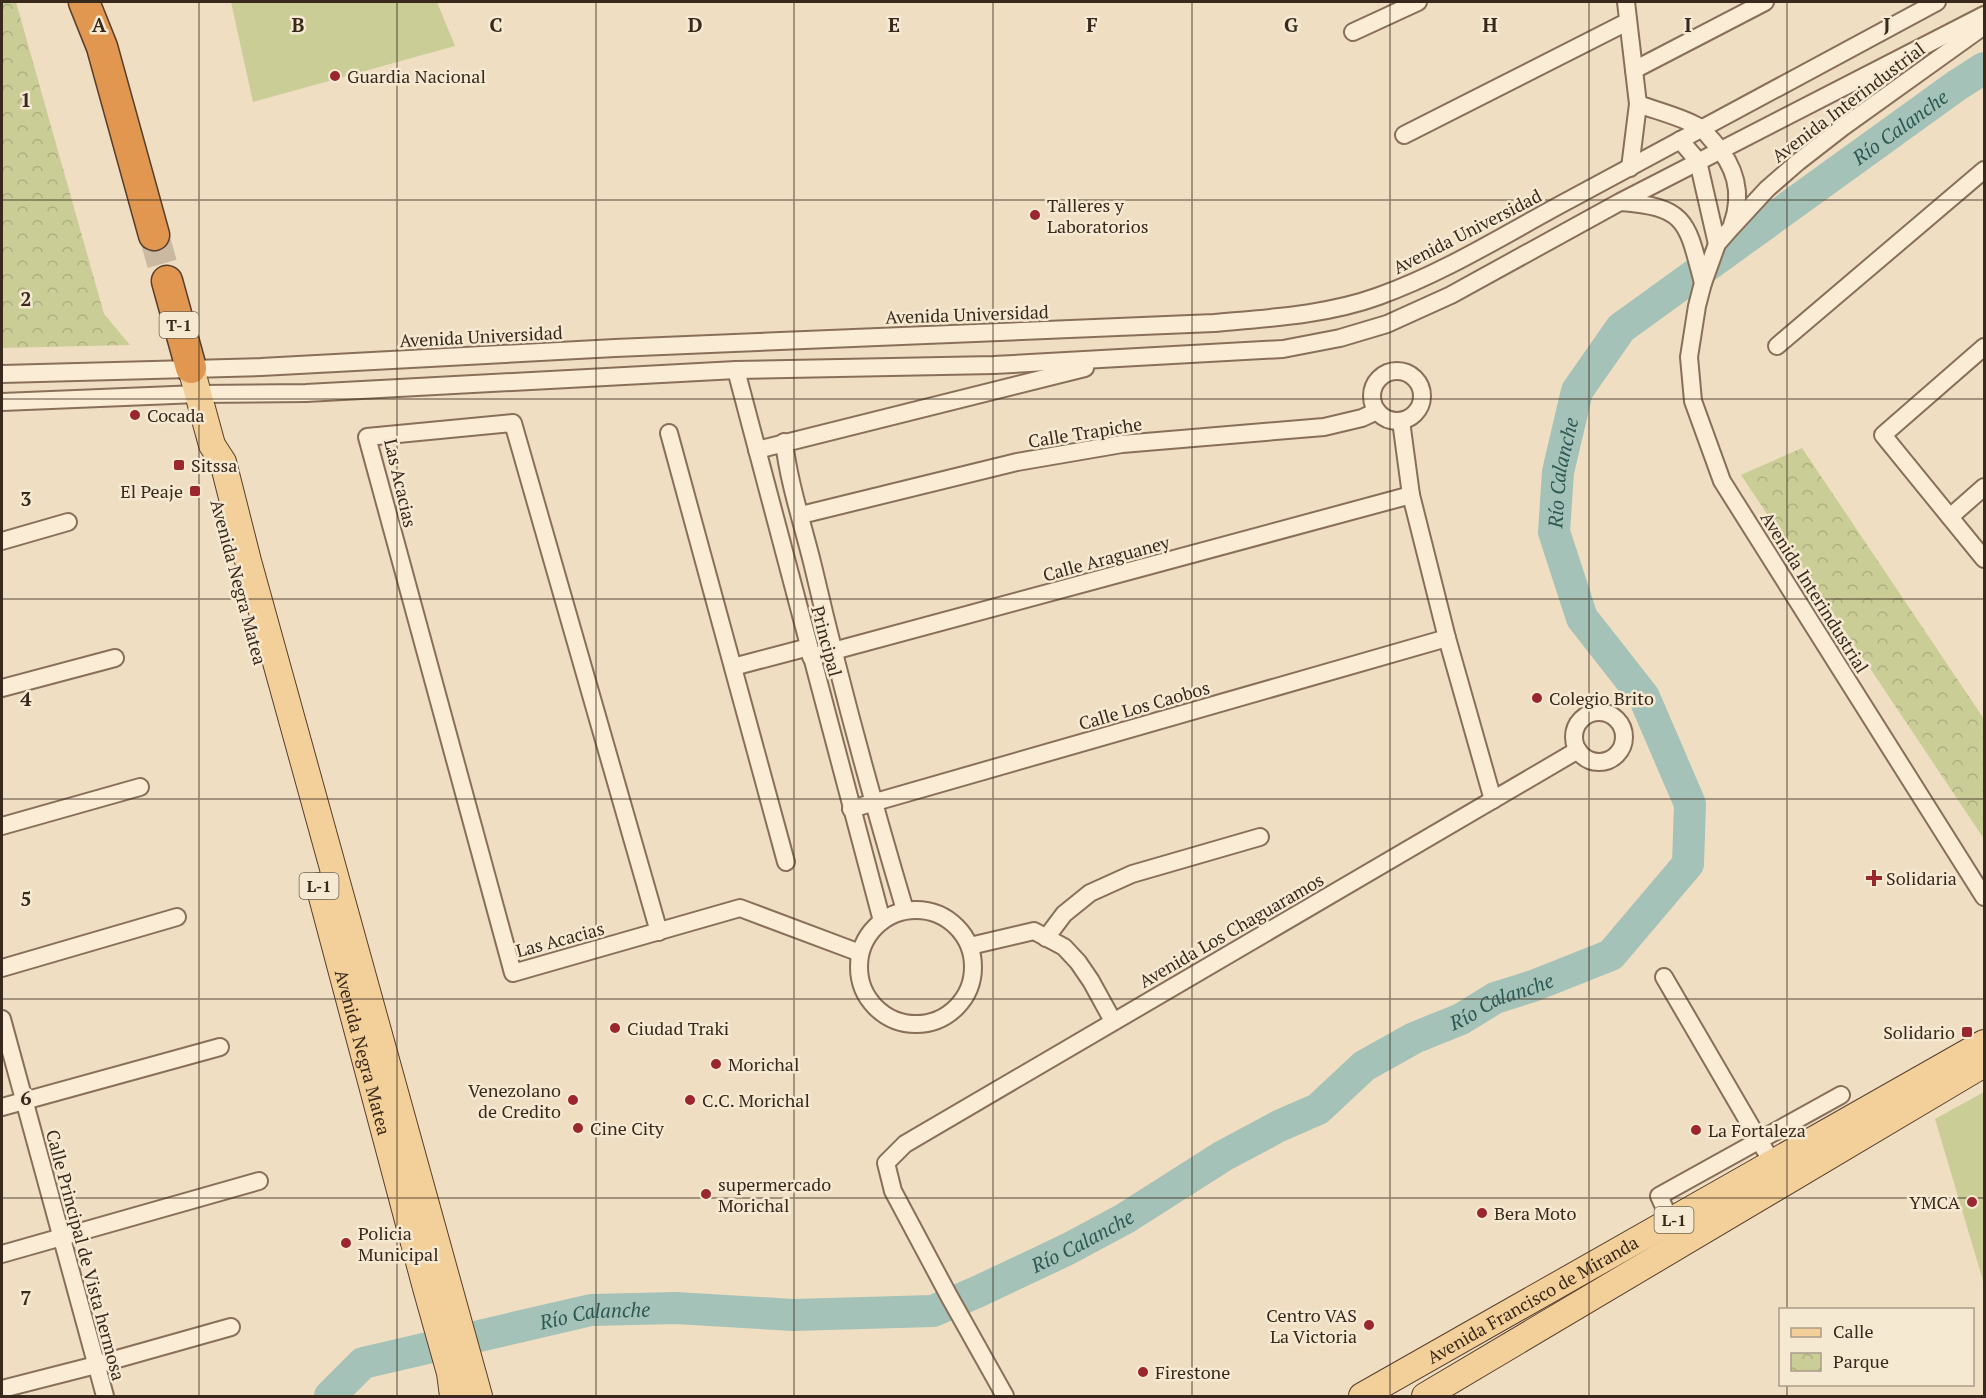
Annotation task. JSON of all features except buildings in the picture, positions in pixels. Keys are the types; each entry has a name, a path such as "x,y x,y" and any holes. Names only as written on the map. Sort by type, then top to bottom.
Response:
{"highway":[{"path":"84,2 98,35"},
{"path":"93,2 98,35 154,235"},
{"name":"T-1","path":"167,281 194,381"}],"main road":[{"name":"Avenida Negra Matea","path":"194,381 212,445 223,462 448,1323 458,1379 479,1396"},
{"name":"Avenida Francisco de Miranda","path":"1362,1396 1984,1042"},
{"name":"Avenida Francisco de Miranda","path":"1425,1396 1984,1065"}],"street":[{"path":"1353,32 1418,2"},
{"path":"1626,2 1638,104 1630,168"},
{"path":"1634,70 1765,2"},
{"name":"Avenida Universidad","path":"194,381 261,367 615,348 1214,323 1276,318 1329,310 1378,297 1438,271 1630,168 1701,127 1937,2"},
{"path":"2,402 194,381 306,393 736,370 994,365 1283,349 1340,338 1387,324 1451,295 1698,161 1984,15"},
{"path":"1404,135 1627,22"},
{"name":"Avenida Interindustrial","path":"1984,26 1798,162 1767,189 1731,228 1717,244 1703,283 1689,357 1693,401 1722,481 1984,897"},
{"path":"1638,104 1701,127 1721,150 1731,167 1738,195 1738,210 1731,228"},
{"path":"1680,140 1698,161 1717,244"},
{"path":"1777,346 1984,170"},
{"path":"1620,202 1650,204 1667,210 1679,219 1689,233 1703,283"},
{"path":"1984,347 1883,435 1984,559"},
{"path":"615,348 626,376"},
{"path":"757,450 784,441 1124,358"},
{"name":"Principal","path":"736,370 882,921"},
{"path":"2,374 165,371 194,381"},
{"path":"1406,372 1417,381 1422,397 1421,405 1416,413 1401,420 1391,420 1377,411 1372,398 1377,381 1389,373 1406,372"},
{"name":"Calle Trapiche","path":"801,515 1017,462 1122,444 1324,428 1362,418 1377,411"},
{"path":"1401,420 1411,495 1447,638 1493,800"},
{"name":"Las Acacias","path":"658,932 513,423 367,437 513,973 658,932 740,908 860,953"},
{"path":"669,433 786,862"},
{"name":"Principal","path":"784,441 787,465 833,652 873,803 905,910"},
{"path":"1950,517 1984,487"},
{"name":"Calle Araguaney","path":"733,667 810,652 833,652 1411,495"},
{"path":"2,541 68,522"},
{"name":"Calle Los Caobos","path":"851,809 1447,638"},
{"path":"2,688 114,658"},
{"name":"Avenida Los Chaguaramos","path":"1005,1396 893,1191 886,1163 905,1144 1578,750"},
{"path":"2,826 140,787"},
{"path":"1046,938 1064,914 1076,903 1100,888 1132,874 1260,837"},
{"path":"905,910 925,910 944,916 960,928 970,946 974,965 972,984 963,1002 948,1016 930,1023 910,1025 891,1019 875,1008 863,992 858,973 860,953 868,935 882,921 905,910"},
{"path":"2,968 177,916"},
{"path":"970,946 1034,931 1064,946 1078,962 1113,1021"},
{"path":"1664,977 1773,1164"},
{"name":"Calle Principal de Vista hermosa","path":"2,1019 105,1396"},
{"path":"2,1107 220,1047"},
{"path":"1671,1222 1659,1196 1841,1095"},
{"path":"2,1254 259,1181"},
{"path":"2,1389 231,1327"}],"green space":[{"path":"2,2 16,2 104,314 130,345 2,348"},
{"path":"231,2 437,2 455,46 253,102"},
{"path":"1802,448 1984,719 1984,839 1741,475"},
{"name":"YMCA","path":"1984,1092 1984,1284 1935,1119"}],"waterway":[{"name":"Río Calanche","path":"330,1396 363,1363 591,1310 676,1308 793,1315 933,1311 1068,1249 1124,1219 1223,1156 1279,1126 1318,1109 1364,1066 1414,1038 1461,1019 1495,998 1533,986 1611,955 1688,864 1690,804 1644,697 1582,618 1554,532 1558,472 1577,391 1621,328 1984,68"}],"tunnel":[{"path":"154,235 167,281"}],"place":[{"name":"Guardia Nacional","path":"335,76"},
{"name":"Talleres y Laboratorios","path":"1035,215"},
{"name":"Cocada","path":"135,415"},
{"name":"Sitssa","path":"179,465"},
{"name":"El Peaje","path":"195,491"},
{"name":"Colegio Brito","path":"1537,698"},
{"name":"Solidaria","path":"1874,878"},
{"name":"Ciudad Traki","path":"615,1028"},
{"name":"Solidario","path":"1967,1032"},
{"name":"Morichal","path":"716,1064"},
{"name":"Venezolano de Credito","path":"573,1100"},
{"name":"C.C. Morichal","path":"690,1100"},
{"name":"Cine City","path":"578,1128"},
{"name":"La Fortaleza","path":"1696,1130"},
{"name":"supermercado Morichal","path":"706,1194"},
{"name":"YMCA","path":"1972,1202"},
{"name":"Bera Moto","path":"1482,1213"},
{"name":"Policia Municipal","path":"346,1243"},
{"name":"Centro VAS La Victoria","path":"1369,1325"},
{"name":"Firestone","path":"1143,1372"}]}
